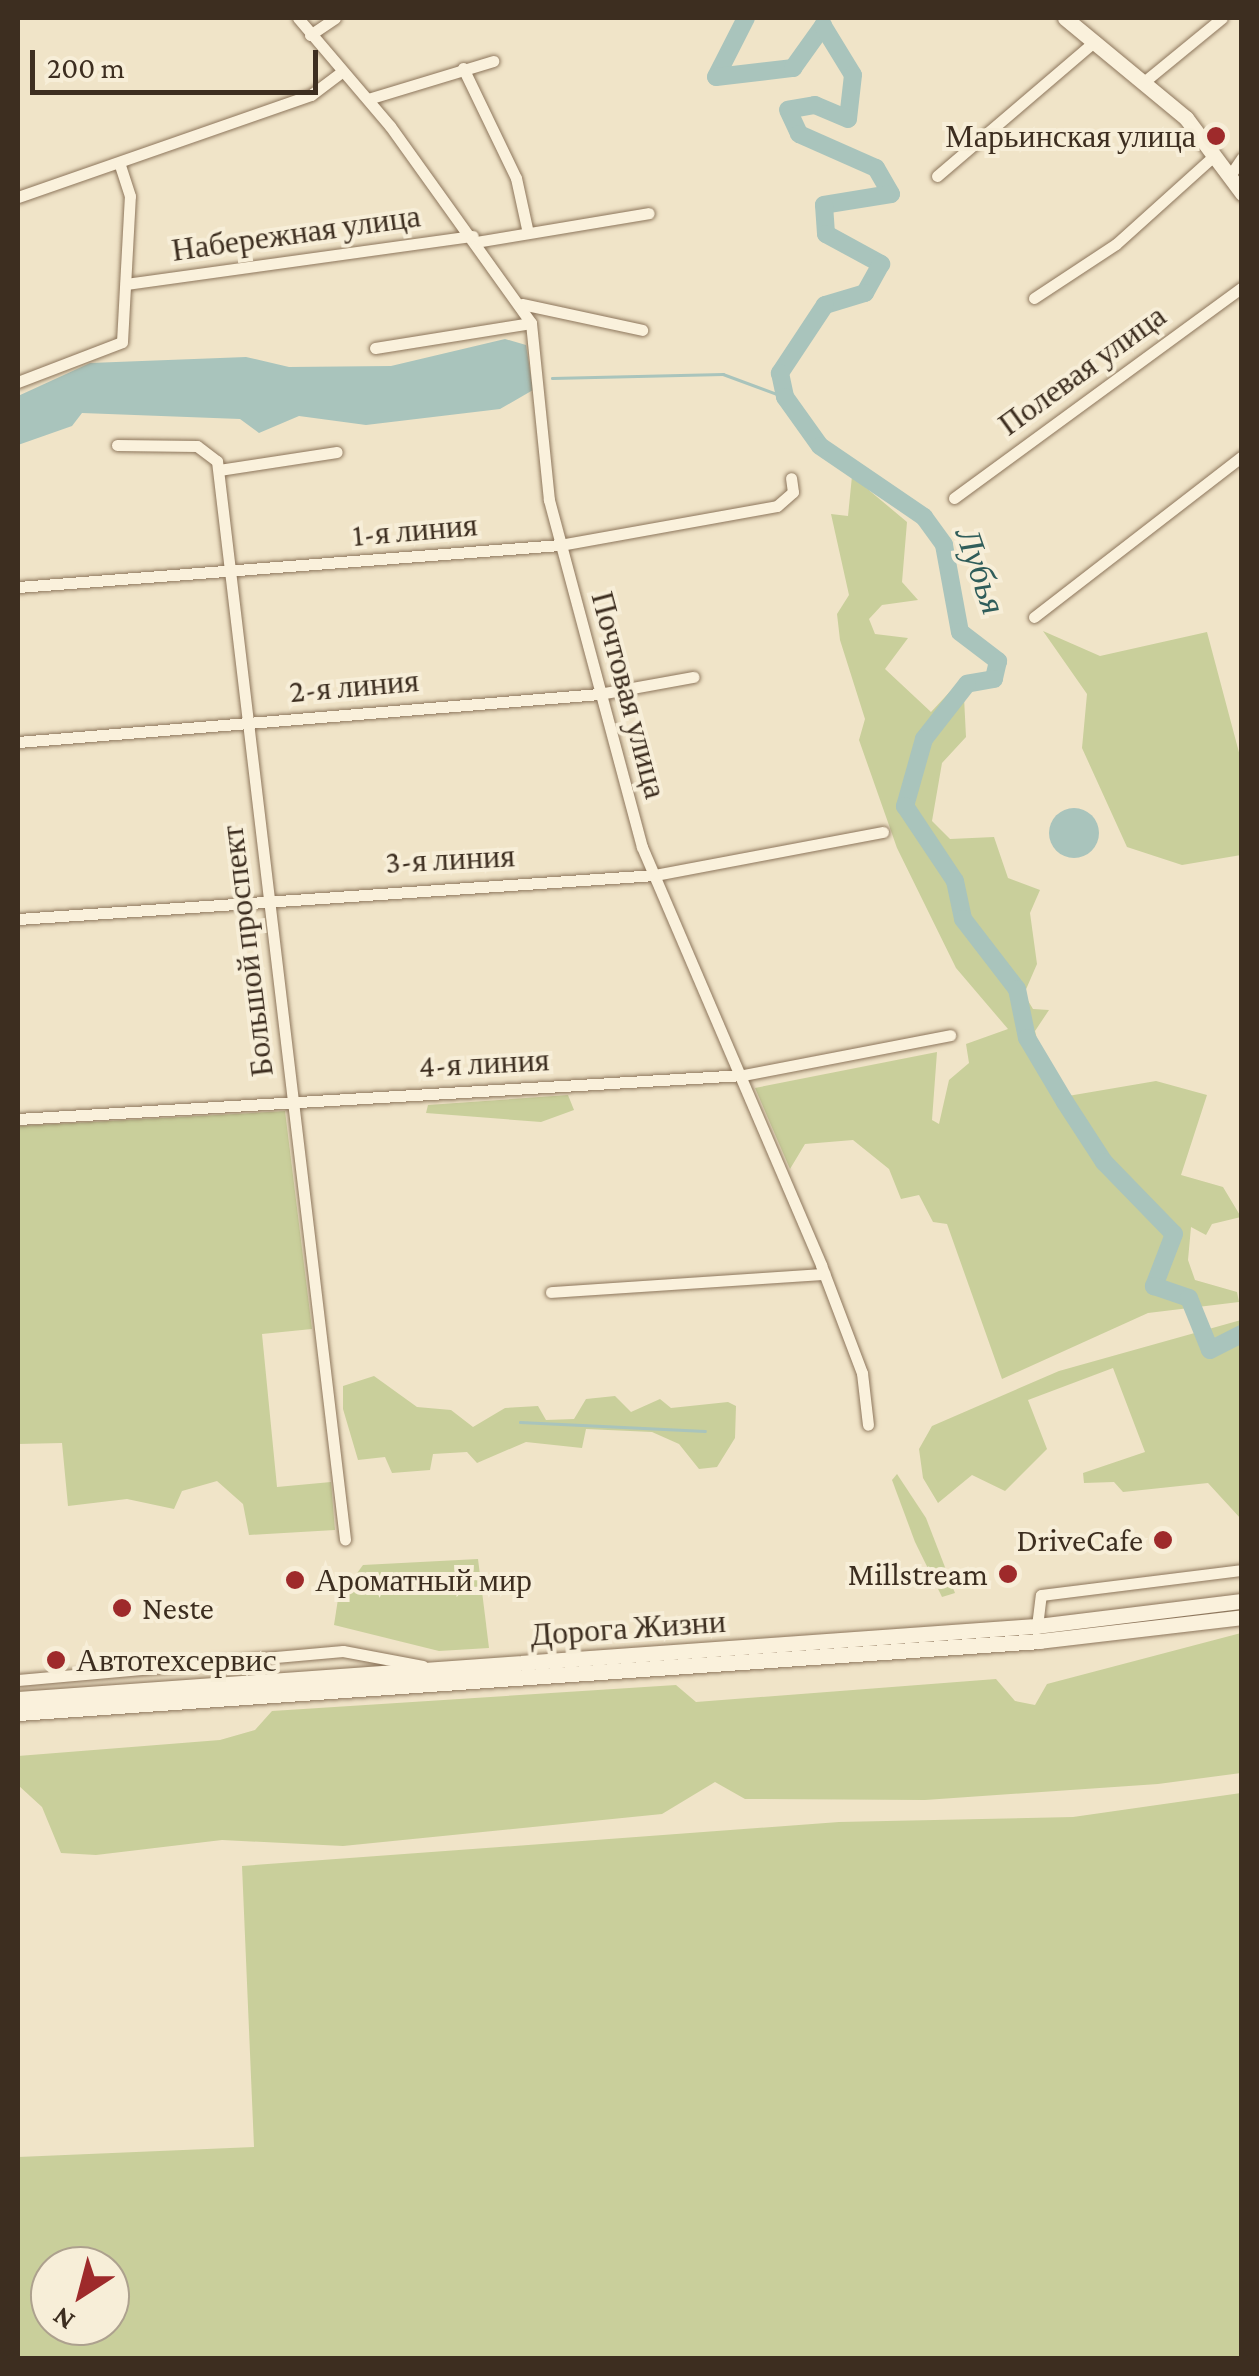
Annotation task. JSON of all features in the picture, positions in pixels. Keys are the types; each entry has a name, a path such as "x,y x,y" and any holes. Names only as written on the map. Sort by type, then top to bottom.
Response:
{"main road":[{"path":"1065,18 1144,81 1215,155 1242,193"},
{"name":"Дорога Жизни","path":"18,1699 1036,1626 1242,1601"},
{"name":"Дорога Жизни","path":"18,1713 1039,1641 1242,1618"}],"street":[{"name":"Почтовая улица","path":"298,18 368,100 522,304 531,323 560,545 599,694 655,875 743,1075 862,1372 868,1425"},
{"path":"310,35 335,18"},
{"path":"1144,81 1222,18"},
{"path":"937,176 1095,41"},
{"path":"368,100 492,61"},
{"path":"463,68 516,178 528,233"},
{"path":"18,198 312,95 341,72"},
{"path":"1034,298 1116,244 1215,155"},
{"path":"1229,176 1242,158"},
{"path":"18,382 122,342 130,196 118,163"},
{"name":"Набережная улица","path":"126,284 528,233 650,213"},
{"name":"Полевая улица","path":"954,498 1242,286"},
{"path":"522,304 642,330"},
{"path":"375,348 531,323"},
{"path":"116,446 197,446 220,470 337,452"},
{"path":"1034,617 1242,456"},
{"name":"Большой проспект","path":"220,470 246,722 345,1539"},
{"name":"1-я линия","path":"18,587 560,545 777,506 793,492 791,478"},
{"name":"2-я линия","path":"18,742 599,694 693,677"},
{"name":"3-я линия","path":"18,919 270,897 655,875 882,832"},
{"name":"4-я линия","path":"18,1119 743,1075 950,1035"},
{"path":"551,1292 824,1274"},
{"path":"1036,1626 1041,1595 1242,1570"},
{"path":"18,1680 343,1652 437,1669"}],"green space":[{"path":"852,476 907,522 902,582 918,600 882,605 869,619 875,634 908,638 885,669 931,712 959,682 976,679 964,697 966,737 942,763 932,821 950,839 994,837 1008,878 1040,890 1030,913 1037,964 1024,994 1033,1009 1049,1010 1035,1031 1039,1047 1068,1096 1156,1081 1207,1095 1181,1175 1223,1187 1241,1217 1212,1224 1206,1235 1191,1227 1188,1260 1195,1280 1237,1292 1239,1302 1148,1313 1002,1379 947,1224 933,1222 919,1195 901,1199 889,1169 853,1140 805,1144 790,1169 755,1088 937,1052 932,1120 939,1124 949,1080 969,1063 966,1044 1008,1029 956,968 897,848 859,740 865,719 840,640 837,614 849,595 831,514 848,516"},
{"path":"1043,631 1100,656 1207,632 1241,760 1241,855 1182,865 1127,847 1082,748 1087,694"},
{"path":"568,1095 574,1110 541,1122 426,1113 428,1105"},
{"path":"285,1111 312,1329 262,1334 277,1487 331,1482 335,1530 249,1535 243,1504 217,1481 182,1491 174,1509 127,1499 68,1506 62,1443 18,1444 18,1126"},
{"path":"1241,1320 1241,1519 1208,1483 1123,1492 1114,1482 1084,1483 1083,1473 1145,1452 1113,1368 1028,1400 1047,1449 1005,1491 972,1475 938,1503 923,1478 919,1449 932,1426 1059,1371"},
{"path":"374,1376 417,1407 451,1410 473,1427 505,1408 538,1406 546,1420 574,1419 586,1399 615,1396 631,1412 660,1399 671,1408 728,1402 736,1406 735,1438 717,1467 699,1469 679,1444 652,1432 586,1429 582,1448 526,1442 477,1463 467,1452 433,1454 430,1470 392,1473 385,1457 358,1460 343,1409 343,1386"},
{"path":"897,1474 926,1518 955,1593 942,1597 915,1542 892,1480"},
{"path":"478,1559 489,1648 439,1651 334,1625 338,1599 363,1565"},
{"path":"1241,1633 1241,1773 1158,1784 925,1800 745,1799 715,1782 662,1814 343,1846 222,1840 96,1855 61,1853 42,1807 18,1785 18,1756 220,1740 255,1730 272,1711 676,1685 696,1702 996,1679 1015,1701 1035,1705 1047,1684"},
{"path":"1241,1793 1241,2358 18,2358 18,2157 254,2147 242,1866 839,1822 1073,1817"}],"water":[{"path":"505,339 526,345 533,390 500,409 366,425 299,416 259,433 240,419 82,413 72,426 18,445 18,396 90,363 246,357 289,367 391,366"},
{"path":"1074,808 1092,815 1099,833 1092,851 1074,858 1056,851 1049,833 1056,815"}],"waterway":[{"name":"Лубья","path":"746,18 716,77 793,68 823,26 853,75 848,119 815,105 788,110 799,134 876,168 891,194 824,205 826,234 881,264 865,293 825,305 780,373 785,397 820,446 924,517 944,545 960,632 998,661 994,679 967,684 924,739 905,806 955,881 963,919 1017,989 1027,1038 1065,1102 1104,1162 1174,1234 1154,1286 1189,1298 1210,1350 1242,1334"},
{"path":"552,378 723,374 785,397"},
{"path":"520,1422 705,1431"}],"place":[{"name":"Марьинская улица","path":"1216,136"},
{"name":"DriveCafe","path":"1163,1540"},
{"name":"Millstream","path":"1008,1574"},
{"name":"Ароматный мир","path":"295,1580"},
{"name":"Neste","path":"122,1608"},
{"name":"Автотехсервис","path":"56,1660"}]}
